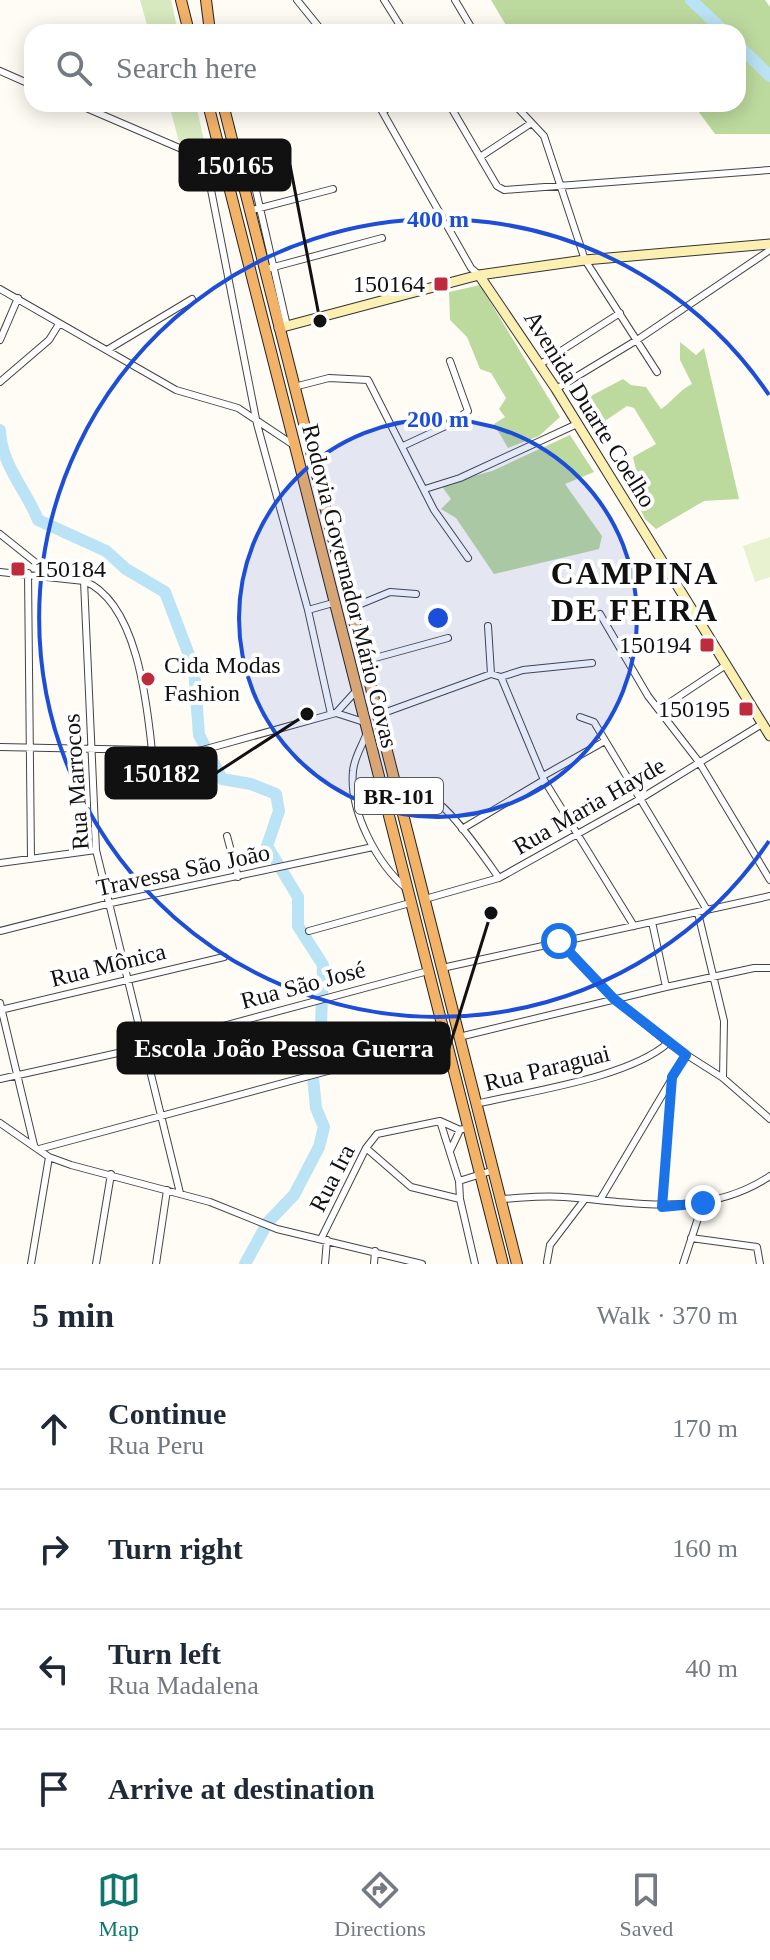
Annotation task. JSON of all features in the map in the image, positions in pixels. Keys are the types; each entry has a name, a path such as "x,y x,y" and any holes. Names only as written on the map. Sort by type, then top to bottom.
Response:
{"highway":[{"path":"181,0 187,24"},
{"path":"206,0 209,24"},
{"name":"Rodovia Governador Mário Covas","path":"210,112 292,444 446,1039 465,1129 503,1264"},
{"name":"Rodovia Governador Mário Covas","path":"225,112 249,211 283,327 294,387 517,1264"}],"main road":[{"path":"283,327 479,275 585,260 770,247"},
{"name":"Avenida Duarte Coelho","path":"479,275 556,389 770,736"}],"street":[{"path":"297,0 316,24"},
{"path":"384,0 399,24"},
{"path":"455,0 469,24"},
{"path":"0,71 24,82"},
{"path":"96,112 205,159 225,171"},
{"name":"Avenida Duarte Coelho","path":"384,112 471,268 479,275"},
{"path":"454,112 500,189 564,187 770,170"},
{"path":"520,112 544,136 564,187 585,260 657,372"},
{"path":"480,157 530,124"},
{"path":"191,153 217,141"},
{"path":"203,149 257,424 334,714"},
{"path":"254,182 261,209 268,269 382,238"},
{"path":"249,211 333,189"},
{"path":"556,389 637,340 770,247"},
{"path":"0,289 185,394 238,408 257,424 292,444"},
{"path":"0,340 18,298"},
{"path":"107,350 192,299"},
{"path":"539,365 620,313"},
{"path":"0,382 43,345 59,324"},
{"path":"403,446 448,425 468,411 450,361"},
{"path":"294,387 329,378 368,380 434,510 468,558"},
{"path":"425,489 460,478 577,424"},
{"path":"0,534 53,576"},
{"path":"0,572 84,581 97,588 126,630 145,687 152,751"},
{"path":"28,573 31,859"},
{"name":"Rua Marrocos","path":"84,581 96,850 180,1193"},
{"path":"351,608 390,592 416,594"},
{"path":"308,610 333,603"},
{"path":"600,614 648,696 699,762 770,880"},
{"path":"488,626 491,674"},
{"path":"364,661 448,638"},
{"path":"378,715 491,674 501,677 523,670 592,663"},
{"path":"660,709 726,665"},
{"path":"501,677 544,778 634,926"},
{"path":"0,747 90,751 210,750 334,714 356,691"},
{"path":"334,714 364,722"},
{"path":"580,717 590,718 707,910"},
{"name":"Rua Maria Hayde","path":"425,899 499,878 640,799 762,724"},
{"path":"367,734 355,762 354,780 373,847 382,865 407,889"},
{"path":"462,829 605,741"},
{"path":"402,808 431,799 462,829 499,878"},
{"path":"227,836 238,877"},
{"name":"Travessa São João","path":"0,931 111,903 373,847"},
{"path":"0,863 96,850"},
{"path":"442,968 770,896"},
{"path":"309,931 410,903"},
{"path":"698,913 724,1021 723,1078"},
{"path":"652,922 666,987"},
{"path":"559,941 614,999 668,1043 723,1078 770,1119"},
{"name":"Rua Mônica","path":"1,1007 224,957"},
{"path":"459,1037 666,987 754,968 770,968"},
{"name":"Rua São José","path":"0,1079 145,1047 428,971"},
{"path":"1,1007 37,1147"},
{"path":"37,1147 161,1117 446,1039"},
{"name":"Rua Paraguai","path":"476,1104 628,1066 654,1055 668,1043"},
{"path":"600,1200 686,1055"},
{"path":"662,1207 672,1077"},
{"path":"440,1121 465,1129 450,1151"},
{"path":"440,1121 459,1181 460,1199 475,1264"},
{"name":"Rua Ira","path":"324,1240 366,1148 385,1130 440,1121"},
{"path":"0,1123 49,1157 180,1193 277,1229 422,1264"},
{"path":"366,1148 411,1187 460,1199"},
{"path":"31,1264 49,1157"},
{"path":"459,1181 494,1170"},
{"path":"96,1264 111,1174"},
{"path":"502,1199 585,1199 662,1207 703,1203 745,1192 770,1176"},
{"path":"156,1264 167,1190"},
{"path":"546,1263 550,1245 585,1199"},
{"path":"683,1264 703,1203"},
{"path":"691,1238 757,1247 760,1264"},
{"path":"324,1240 325,1264"},
{"path":"374,1264 375,1251"}],"green space":[{"path":"140,0 171,0 176,24 147,24"},
{"path":"491,0 765,0 770,7 770,134 715,134 699,112 746,112 746,24 505,24"},
{"path":"171,112 198,112 204,141 197,146 179,142"},
{"path":"480,285 560,417 539,436 508,448 494,424 505,417 499,409 506,398 491,373 480,369 467,337 450,320 449,292"},
{"path":"680,342 696,355 704,348 739,499 704,501 656,529 645,519 636,500 640,487 633,457 656,444 634,408 627,406 599,425 589,397 623,379 631,385 646,387 661,409 692,384 680,360"},
{"path":"570,435 594,472 565,484 602,536 599,549 494,574 456,518 441,509 451,499 441,485 492,471"},
{"path":"770,537 770,577 755,582 743,546"}],"waterway":[{"path":"691,0 716,24"},
{"path":"746,53 770,76"},
{"path":"0,430 9,466 38,520 106,551 126,569 165,592 194,668 199,735 222,779 251,784 276,794 279,811 267,846 298,897 298,926 323,965 321,1027 311,1057 316,1108 324,1127 319,1147 294,1195 268,1222 245,1264"}],"place":[{"name":"150164","path":"441,284"},
{"name":"150165","path":"320,321"},
{"name":"150184","path":"18,569"},
{"name":"150194","path":"707,645"},
{"name":"Cida Modas Fashion","path":"148,679"},
{"name":"150195","path":"746,709"},
{"name":"150182","path":"307,714"},
{"name":"Escola João Pessoa Guerra","path":"491,913"}],"district":[{"name":"CAMPINA DE FEIRA","path":"635,592"}],"route":[{"path":"559,941 614,999 686,1055 672,1077 662,1207 703,1203"}]}
